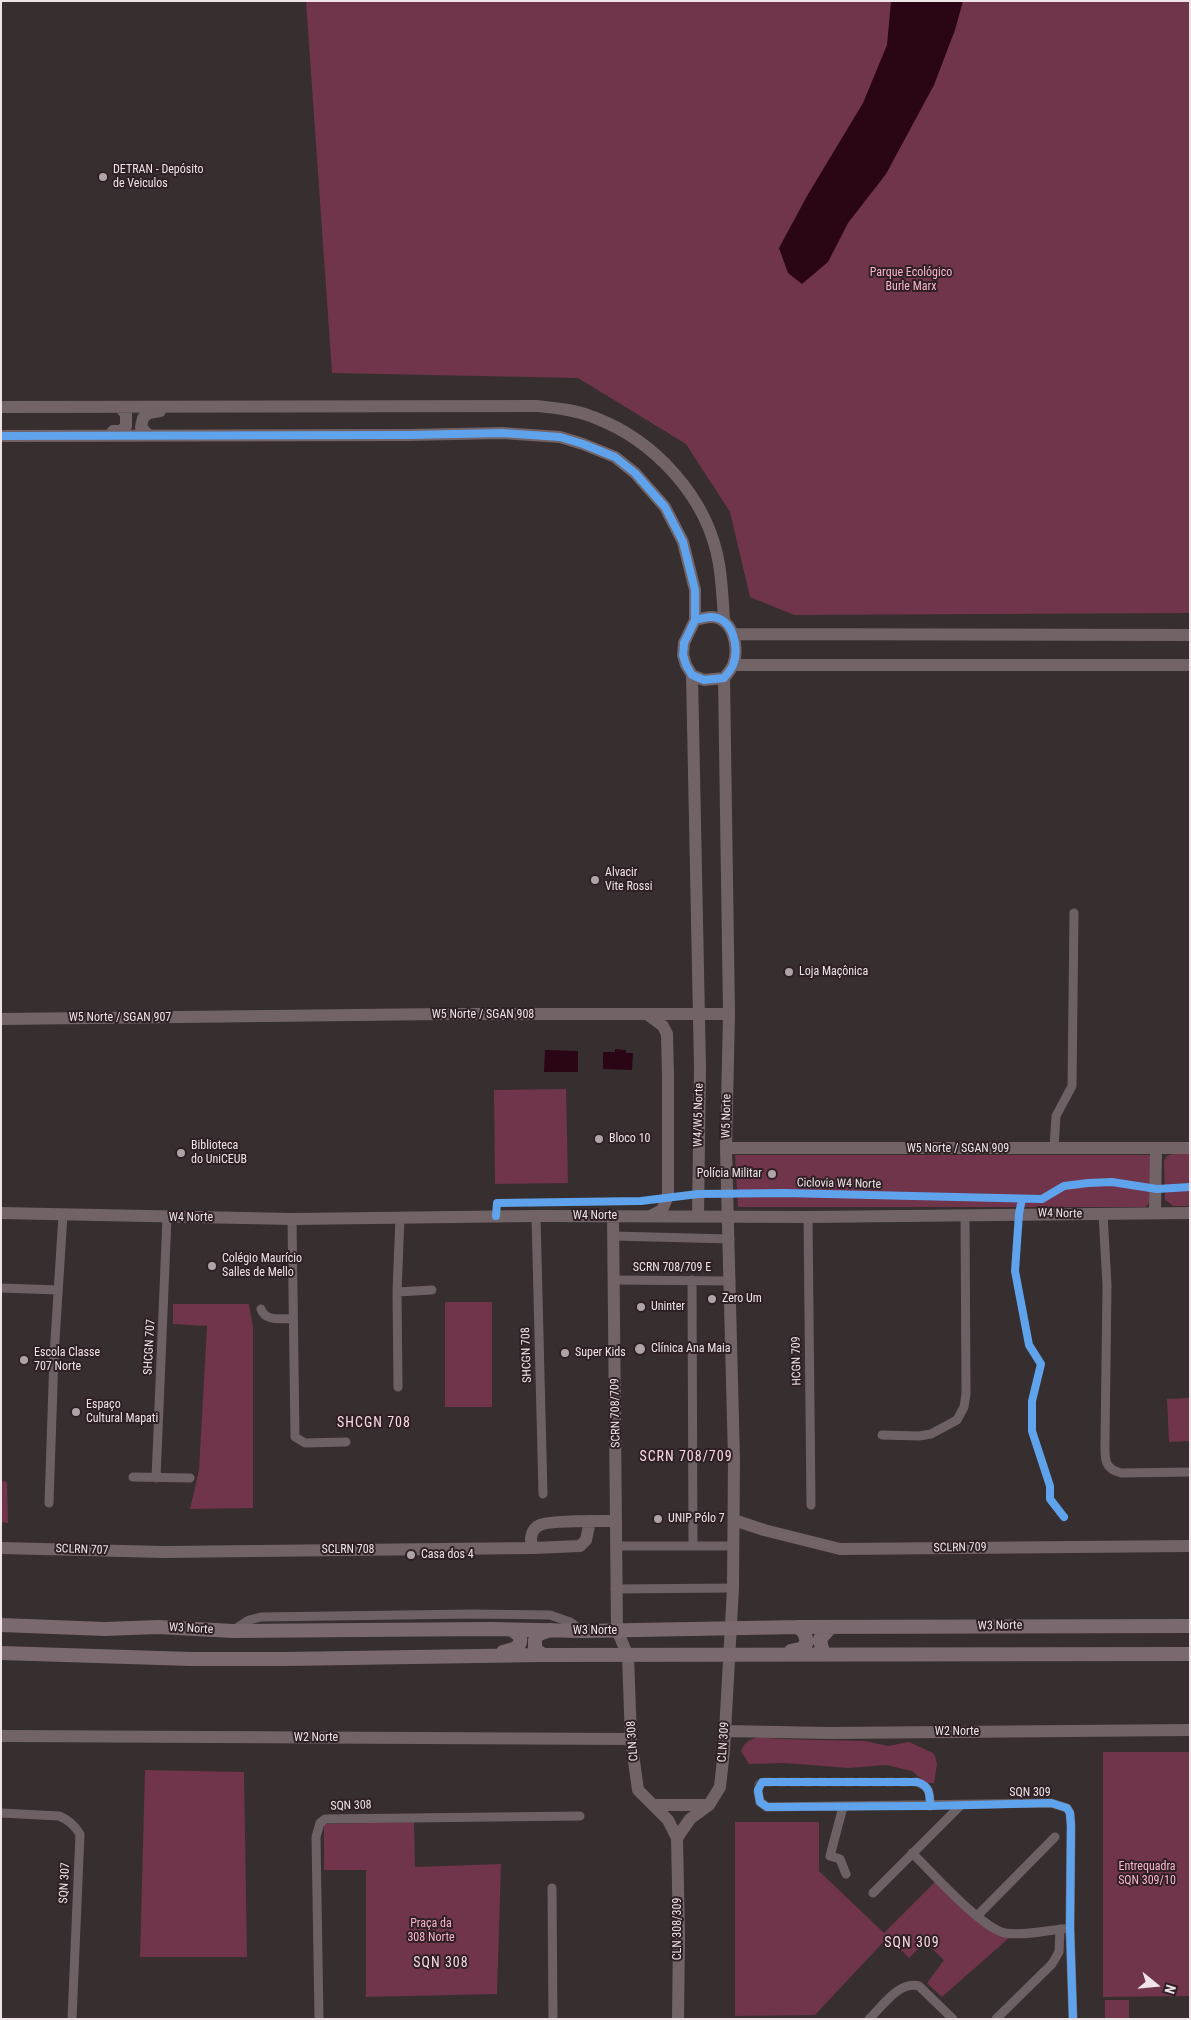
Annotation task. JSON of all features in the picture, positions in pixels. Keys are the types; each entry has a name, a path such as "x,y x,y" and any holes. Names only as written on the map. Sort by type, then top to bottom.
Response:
{"main road":[{"name":"W3 Norte","path":"1,1625 105,1629 158,1627 233,1631 583,1631 731,1630 798,1627 1190,1626"},
{"path":"770,1655 802,1649 805,1646 807,1637 798,1627"},
{"path":"823,1654 820,1639 830,1628"},
{"path":"483,1656 517,1648 520,1643 520,1636 512,1630"},
{"path":"543,1655 535,1649 535,1640 537,1635 550,1630"},
{"name":"W3 Norte","path":"1,1653 191,1659 729,1654 1190,1654"}],"street":[{"path":"1,407 537,406 565,409 592,416 636,438 658,456 698,505 719,563 724,621 733,634 736,649 733,665 724,678 704,680 692,675 686,665 683,649 684,642 695,620 695,590 684,542 666,507 629,467 615,457 560,436 523,433 1,436"},
{"path":"53,435 121,431 126,426 127,419 126,414 120,407"},
{"path":"148,435 141,427 146,415 155,412 200,407"},
{"path":"695,620 711,617 724,621"},
{"path":"733,634 1190,635"},
{"path":"733,665 1190,665"},
{"name":"W4/W5 Norte","path":"692,675 699,1014 698,1216"},
{"name":"W5 Norte","path":"724,678 728,1014 726,1148 729,1217"},
{"path":"1054,1148 1056,1116 1072,1086 1074,913"},
{"path":"647,1014 664,1026 668,1076 668,1196 662,1210 650,1216"},
{"name":"W5 Norte / SGAN 908","path":"238,1017 728,1014"},
{"name":"W5 Norte / SGAN 907","path":"1,1019 238,1017"},
{"name":"W5 Norte / SGAN 909","path":"726,1148 1190,1148"},
{"path":"1155,1213 1156,1149"},
{"name":"W4 Norte","path":"1,1213 167,1218 292,1219 400,1216 808,1217 1190,1213"},
{"path":"1103,1214 1106,1285 1105,1442 1107,1463 1112,1471 1121,1473 1190,1472"},
{"path":"50,1503 62,1215"},
{"path":"882,1435 919,1436 931,1434 957,1420 962,1414 966,1394 965,1215"},
{"path":"398,1387 397,1292 400,1216"},
{"name":"SHCGN 708","path":"536,1216 543,1494"},
{"name":"SCRN 708/709","path":"613,1216 617,1630"},
{"path":"729,1217 734,1520 731,1630"},
{"name":"HCGN 709","path":"808,1217 811,1505"},
{"name":"SHCGN 707","path":"156,1478 167,1218"},
{"path":"292,1219 295,1437 305,1443 346,1442"},
{"path":"613,1236 730,1240"},
{"name":"SCRN 708/709 E","path":"613,1280 731,1281"},
{"path":"692,1280 693,1545"},
{"path":"1,1288 58,1290"},
{"path":"397,1292 432,1290"},
{"path":"261,1309 270,1318 293,1319"},
{"path":"133,1477 190,1478"},
{"name":"SCLRN 709","path":"734,1520 764,1530 840,1549 1190,1546"},
{"name":"SCLRN 708","path":"163,1552 580,1546 586,1540 590,1521"},
{"path":"533,1548 531,1536 539,1525 615,1521"},
{"path":"615,1546 734,1546"},
{"name":"SCLRN 707","path":"1,1548 163,1552"},
{"path":"616,1589 733,1588"},
{"path":"233,1631 249,1620 262,1617 472,1614 550,1615 570,1622 583,1631"},
{"name":"CLN 308","path":"617,1630 628,1656 631,1739 638,1790 668,1820 677,1838"},
{"name":"CLN 309","path":"677,1838 690,1819 709,1805 720,1787 731,1630"},
{"name":"W2 Norte","path":"724,1731 839,1733 1190,1730"},
{"name":"W2 Norte","path":"1,1736 631,1739"},
{"path":"918,1782 926,1786 929,1791 930,1806"},
{"name":"SQN 309","path":"758,1792 763,1806 781,1807 1050,1803 1067,1808 1070,1813 1071,1826 1070,1928 1073,2019"},
{"path":"653,1805 709,1805"},
{"path":"873,1893 961,1805"},
{"path":"843,1807 830,1856 840,1859 846,1874"},
{"name":"SQN 307","path":"1,1813 59,1816 74,1825 80,1834 72,2019"},
{"name":"SQN 308","path":"319,2019 316,1837 317,1828 325,1819 580,1816"},
{"path":"977,1916 1055,1837"},
{"name":"CLN 308/309","path":"677,1838 678,2019"},
{"path":"912,1853 988,1925 1003,1932 1024,1933 1070,1928"},
{"path":"552,1888 552,2019"},
{"path":"996,2019 1052,1964 1059,1952 1060,1929"},
{"path":"870,2019 898,1990 905,1985 912,1984 919,1986 953,2019"}],"green space":[{"name":"Parque Ecológico Burle Marx","path":"306,1 1190,1 1190,613 794,615 750,597 730,512 686,444 578,378 332,373"},
{"path":"566,1089 568,1183 495,1184 494,1090"},
{"path":"1190,1154 1190,1206 1173,1206 1165,1200 1164,1161 1167,1156"},
{"path":"735,1155 1149,1155 1152,1158 1152,1201 1145,1207 738,1207"},
{"path":"445,1302 492,1302 492,1407 445,1407"},
{"path":"173,1304 249,1304 253,1327 253,1508 190,1509 199,1470 207,1326 173,1324"},
{"path":"1190,1398 1190,1441 1169,1442 1167,1399"},
{"path":"1,1481 7,1482 8,1523 1,1522"},
{"path":"760,1737 866,1741 888,1746 909,1742 933,1753 935,1756 937,1764 934,1783 926,1783 912,1771 886,1765 849,1768 784,1763 749,1764 741,1751 748,1741"},
{"name":"Entrequadra SQN 309/10","path":"1103,1752 1190,1752 1190,1996 1103,1997"},
{"path":"145,1770 244,1772 247,1957 140,1957"},
{"name":"Praça da 308 Norte","path":"414,1822 415,1867 501,1864 497,1994 366,1997 366,1870 324,1870 324,1824"},
{"path":"735,1822 819,1822 819,1871 884,1933 938,1879 1010,1937 942,1997 927,1983 944,1960 925,1942 909,1958 888,1937 815,2015 735,2016"},
{"path":"1105,2000 1129,2000 1129,2019 1105,2019"}],"shaded area":[{"path":"891,1 963,1 955,30 934,85 886,174 848,223 828,262 802,284 788,273 779,248 807,196 863,103 887,45"},
{"path":"615,1049 626,1050 626,1053 633,1053 632,1070 603,1069 603,1052 615,1052"},
{"path":"545,1050 578,1051 578,1072 544,1072"}],"tunnel":[{"path":"758,1792 759,1784 762,1782 917,1782"}],"cycle path":[{"path":"1,436 502,433 560,437 615,457 635,473 665,507 683,542 695,590 695,620 684,643 683,655 686,665 692,675 704,680 724,678 732,667 735,658 736,650 733,635 725,622 719,618 709,617 695,620"},
{"name":"Ciclovia W4 Norte","path":"496,1216 497,1203 641,1201 698,1194 784,1193 1042,1199 1064,1186 1088,1183 1112,1182 1157,1189 1190,1187"},
{"path":"1022,1199 1019,1214 1015,1271 1029,1345 1041,1364 1032,1401 1032,1431 1050,1486 1050,1499 1064,1517"},
{"path":"930,1806 927,1788 917,1782 762,1782 758,1790 760,1802 767,1807 930,1806 1051,1803 1067,1808 1070,1813 1071,1826 1070,1928 1073,2019"}],"place":[{"name":"DETRAN - Depósito de Veiculos","path":"103,177"},
{"name":"Alvacir Vite Rossi","path":"595,880"},
{"name":"Loja Maçônica","path":"789,972"},
{"name":"Bloco 10","path":"599,1139"},
{"name":"Biblioteca do UniCEUB","path":"181,1153"},
{"name":"Polícia Militar","path":"772,1174"},
{"name":"Colégio Maurício Salles de Mello","path":"212,1266"},
{"name":"Zero Um","path":"712,1299"},
{"name":"Uninter","path":"641,1307"},
{"name":"Clínica Ana Maia","path":"640,1349"},
{"name":"Super Kids","path":"565,1353"},
{"name":"Escola Classe 707 Norte","path":"24,1360"},
{"name":"Espaço Cultural Mapati","path":"76,1412"},
{"name":"UNIP Pólo 7","path":"658,1519"},
{"name":"Casa dos 4","path":"411,1555"}],"district":[{"name":"SHCGN 708","path":"374,1423"},
{"name":"SCRN 708/709","path":"686,1457"},
{"name":"SQN 309","path":"912,1943"},
{"name":"SQN 308","path":"441,1963"}]}
